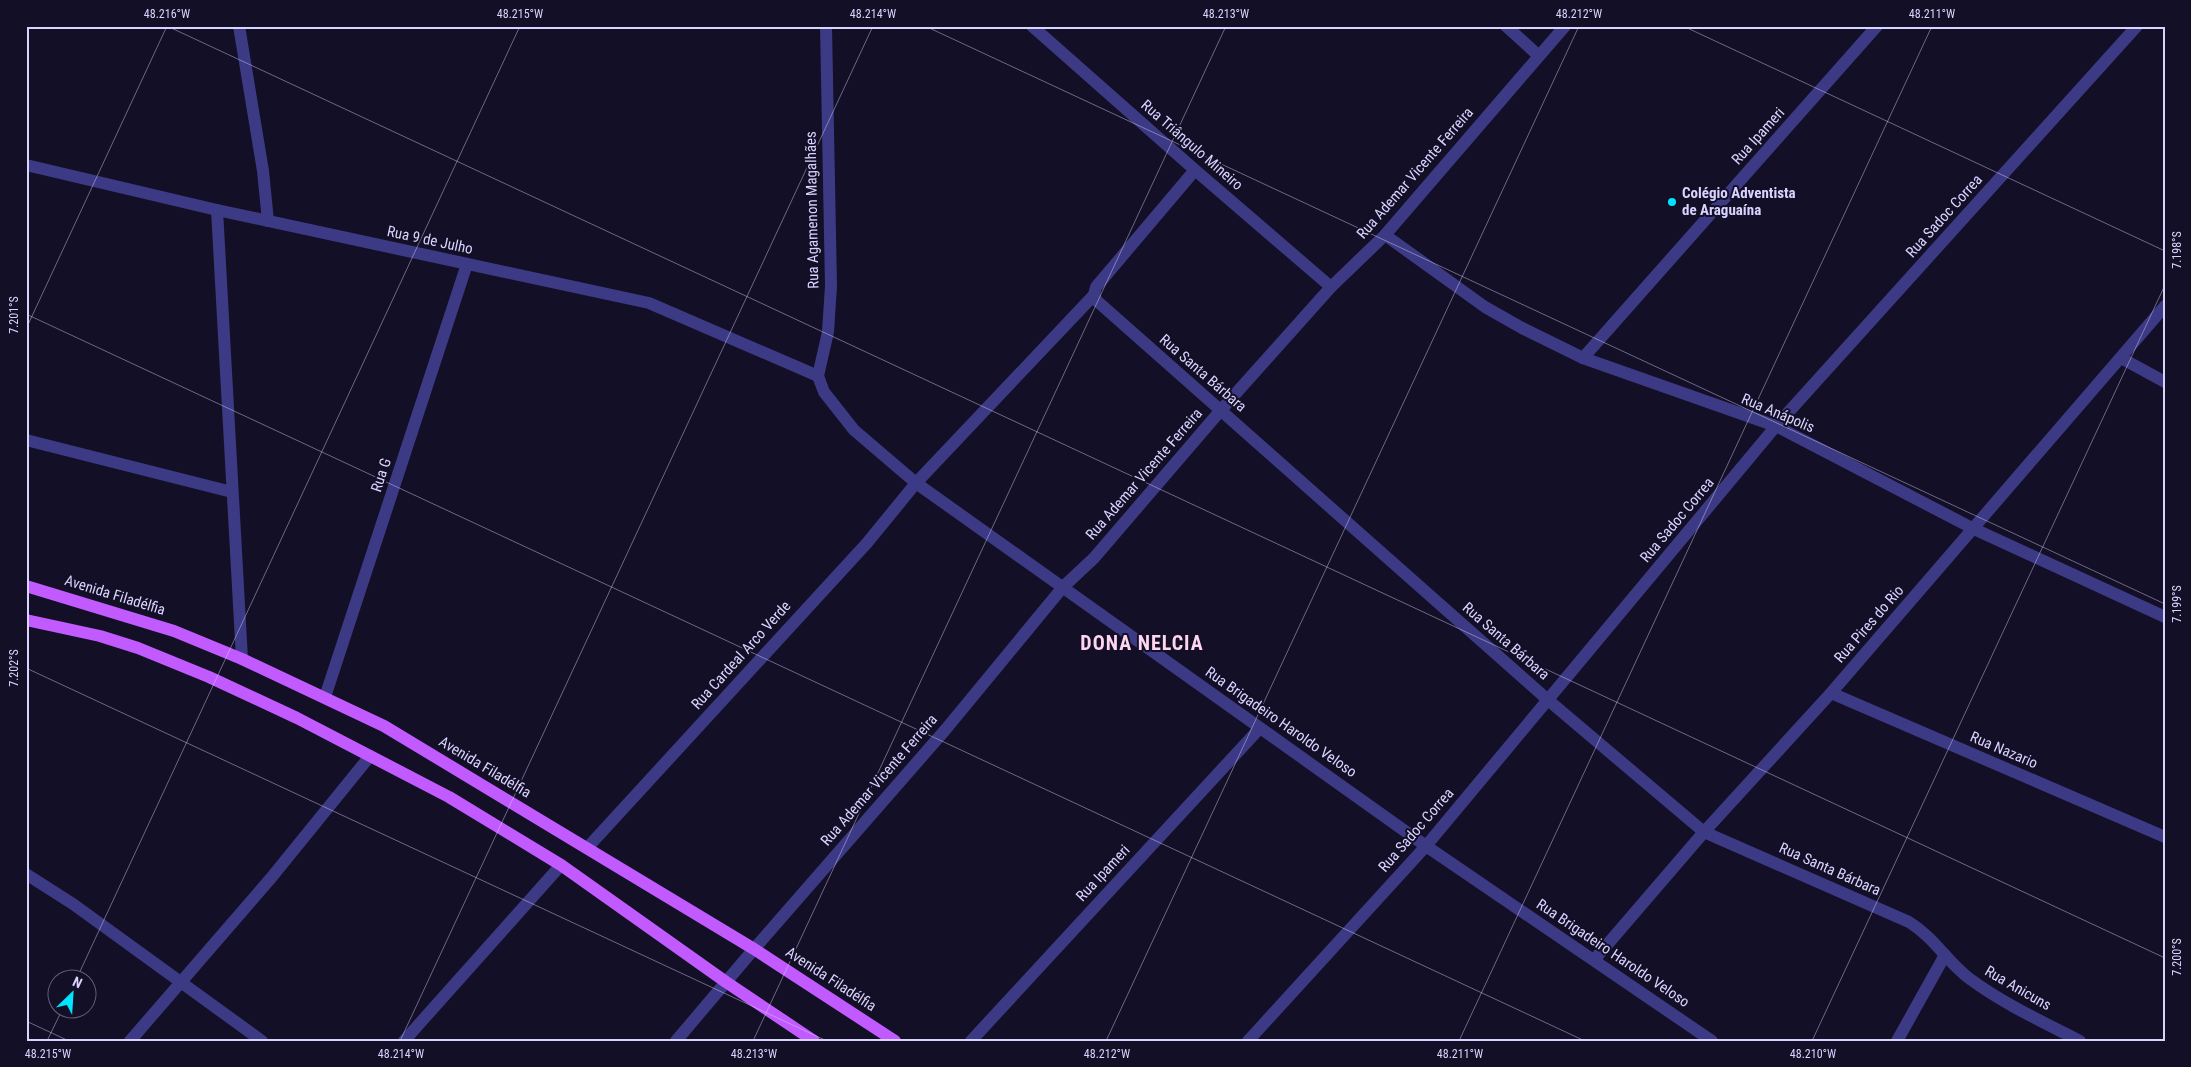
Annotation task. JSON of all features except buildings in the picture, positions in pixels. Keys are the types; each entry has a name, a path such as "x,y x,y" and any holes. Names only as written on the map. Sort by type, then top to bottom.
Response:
{"main road":[{"name":"Avenida Filadélfia","path":"26,586 174,631 242,659 384,726 588,847 754,949 895,1041"},
{"path":"26,620 100,636 138,648 218,681 297,718 449,796 561,865 726,982 814,1041"}],"street":[{"path":"240,26 264,171 268,221"},
{"name":"Rua Agamenon Magalhães","path":"818,376 828,332 831,286 826,26"},
{"name":"Rua Triângulo Mineiro","path":"1032,26 1331,287"},
{"path":"1506,26 1539,56"},
{"name":"Rua Ademar Vicente Ferreira","path":"726,982 946,729 1063,587 1094,558 1220,410 1331,287 1385,235 1565,26"},
{"name":"Rua Ipameri","path":"1583,358 1877,26"},
{"name":"Rua Sadoc Correa","path":"1248,1041 1426,846 1776,426 2137,26"},
{"name":"Rua 9 de Julho","path":"26,165 217,210 649,303 818,376"},
{"path":"1095,291 1195,170"},
{"path":"217,210 242,659"},
{"name":"Rua Anápolis","path":"1385,235 1485,307 1583,358 1776,426 1974,529 2165,616"},
{"name":"Rua G","path":"325,697 467,264"},
{"name":"Rua Santa Bárbara","path":"1095,291 1097,301 1548,700 1704,832 1910,922 1930,936 1945,955"},
{"name":"Rua Cardeal Arco Verde","path":"588,847 867,543 916,484 1095,291"},
{"name":"Rua Pires do Rio","path":"1594,960 1704,832 1831,693 2165,306"},
{"path":"2121,358 2165,382"},
{"name":"Rua Brigadeiro Haroldo Veloso","path":"818,376 824,392 854,430 916,484 1426,846 1712,1041"},
{"path":"26,440 232,492"},
{"name":"Rua Nazario","path":"1831,693 2165,837"},
{"name":"Rua Ipameri","path":"971,1041 1260,728"},
{"path":"130,1041 181,984 370,756"},
{"path":"404,1041 561,865"},
{"path":"26,874 73,904 262,1041"},
{"path":"1897,1041 1945,955"},
{"name":"Rua Anicuns","path":"1945,955 1970,979 1997,997 2080,1041"},
{"path":"676,1041 726,982"}],"place":[{"name":"Colégio Adventista de Araguaína","path":"1672,202"}],"district":[{"name":"DONA NELCIA","path":"1142,643"}]}
